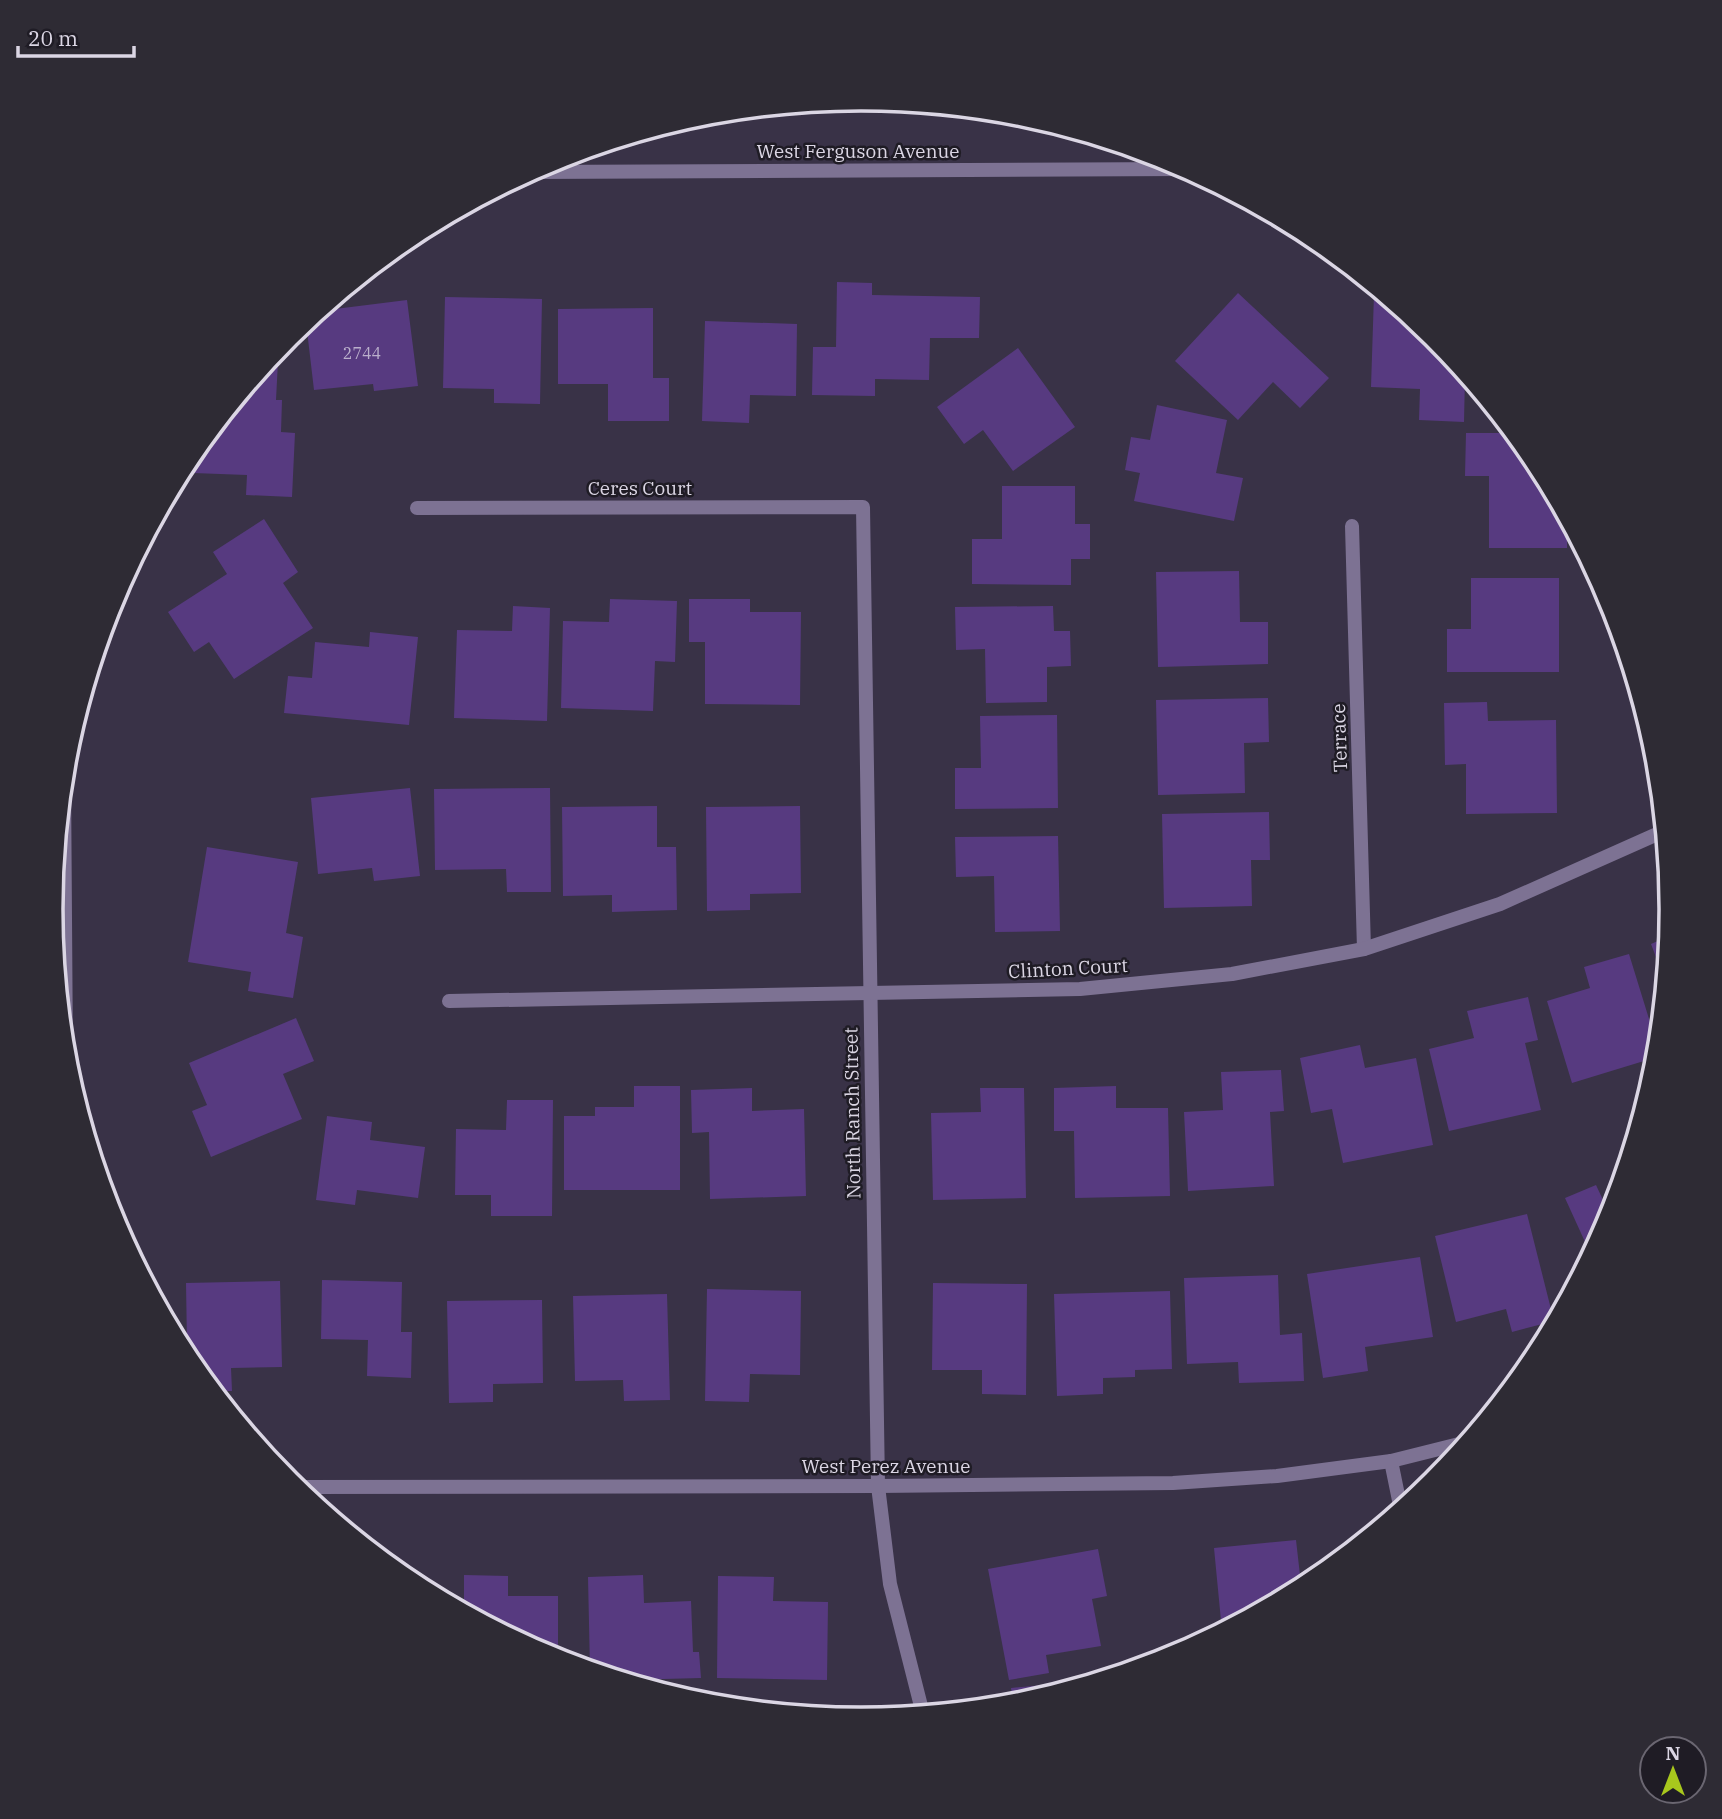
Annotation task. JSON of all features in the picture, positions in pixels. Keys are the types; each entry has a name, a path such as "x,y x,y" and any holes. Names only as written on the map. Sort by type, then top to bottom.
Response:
{"street":[{"name":"West Ferguson Avenue","path":"556,172 1158,169"},
{"name":"Ceres Court","path":"417,508 863,507"},
{"name":"North Ranch Street","path":"863,507 878,1486 890,1584 921,1705"},
{"name":"Terrace","path":"1352,526 1364,949"},
{"name":"Clinton Court","path":"449,1001 1080,989 1232,974 1364,949 1500,904 1655,835"},
{"path":"63,920 64,896"},
{"name":"West Perez Avenue","path":"311,1487 1173,1483 1277,1476 1391,1461 1452,1446"},
{"path":"1391,1461 1399,1498"}],"building":[{"path":"837,282 872,283 872,295 980,297 979,338 930,338 929,380 875,379 875,396 812,395 813,347 836,347"},
{"path":"1238,293 1329,378 1300,408 1273,382 1238,420 1175,361"},
{"path":"445,297 542,299 540,404 494,403 494,389 443,388"},
{"path":"1374,299 1425,345 1465,388 1464,422 1419,420 1420,389 1371,387"},
{"path":"407,300 418,386 374,391 373,384 314,390 308,335 336,309"},
{"path":"653,308 653,378 669,378 669,421 608,421 608,384 558,384 558,309"},
{"path":"705,321 797,324 796,396 750,395 749,423 702,421"},
{"path":"1018,348 1075,427 1013,471 983,430 964,444 937,407"},
{"path":"278,365 276,400 282,400 281,432 295,433 292,497 246,495 247,475 193,473 228,424"},
{"path":"1157,405 1227,420 1216,473 1243,478 1234,521 1134,501 1140,473 1125,470 1131,437 1150,440"},
{"path":"1466,433 1501,433 1552,510 1567,538 1567,548 1489,548 1489,476 1465,476"},
{"path":"1002,486 1075,486 1075,524 1090,524 1090,559 1071,559 1071,585 972,584 972,539 1002,539"},
{"path":"264,519 298,572 283,583 313,628 234,679 209,642 194,652 168,612 227,574 213,552"},
{"path":"1239,571 1240,622 1268,622 1268,664 1158,667 1156,572"},
{"path":"1471,578 1559,578 1559,672 1447,672 1447,629 1471,629"},
{"path":"610,599 677,601 675,662 655,661 653,711 561,708 563,621 609,622"},
{"path":"689,599 750,599 750,612 801,612 800,705 705,704 705,642 689,642"},
{"path":"513,606 550,608 547,721 454,718 457,630 512,631"},
{"path":"1053,606 1054,631 1070,631 1071,666 1047,667 1047,702 986,703 985,649 956,650 955,607"},
{"path":"370,632 418,637 409,725 284,713 288,676 312,678 315,642 369,647"},
{"path":"1268,698 1269,742 1244,743 1245,793 1158,795 1156,700"},
{"path":"1487,702 1488,721 1556,720 1557,813 1466,814 1466,764 1445,765 1444,703"},
{"path":"1057,715 1058,808 955,809 955,768 981,768 980,716"},
{"path":"410,788 420,876 374,881 372,868 318,874 311,798"},
{"path":"550,788 551,892 507,892 506,869 435,870 434,789"},
{"path":"657,806 657,847 676,847 677,910 612,912 612,895 563,896 562,807"},
{"path":"800,806 801,893 750,894 750,910 707,911 706,807"},
{"path":"1269,812 1270,860 1251,860 1252,906 1164,908 1162,814"},
{"path":"1058,836 1060,931 995,932 994,876 956,877 955,837"},
{"path":"207,847 298,862 286,933 303,937 293,998 248,991 251,972 188,962"},
{"path":"1658,941 1657,960 1651,944"},
{"path":"1629,954 1650,1024 1645,1061 1572,1083 1547,1001 1590,988 1584,967"},
{"path":"1528,997 1538,1040 1525,1043 1541,1110 1449,1131 1429,1049 1474,1038 1467,1011"},
{"path":"296,1018 314,1061 283,1074 302,1119 211,1157 192,1111 207,1105 189,1063"},
{"path":"1360,1045 1365,1068 1416,1058 1433,1145 1343,1163 1332,1109 1311,1113 1300,1058"},
{"path":"1281,1070 1284,1111 1270,1112 1274,1186 1188,1191 1184,1112 1223,1110 1221,1072"},
{"path":"634,1086 680,1086 680,1190 564,1190 564,1116 595,1116 595,1107 634,1107"},
{"path":"1116,1086 1116,1108 1168,1108 1170,1196 1075,1198 1074,1131 1054,1131 1054,1088"},
{"path":"752,1088 752,1111 804,1109 806,1196 710,1199 709,1132 692,1133 691,1090"},
{"path":"980,1088 1024,1088 1026,1198 933,1200 931,1113 981,1112"},
{"path":"507,1100 553,1100 552,1216 491,1216 491,1195 455,1195 456,1129 506,1130"},
{"path":"327,1116 372,1122 370,1140 425,1147 418,1198 357,1190 355,1205 316,1200"},
{"path":"1596,1185 1604,1200 1586,1243 1565,1198"},
{"path":"1527,1214 1551,1310 1543,1324 1512,1332 1506,1309 1456,1322 1435,1236"},
{"path":"1420,1257 1433,1337 1365,1347 1368,1371 1323,1378 1307,1274"},
{"path":"1278,1275 1280,1335 1302,1333 1304,1381 1239,1383 1238,1362 1187,1364 1184,1278"},
{"path":"322,1280 402,1282 401,1332 412,1332 411,1378 367,1376 368,1340 321,1339"},
{"path":"280,1281 282,1367 231,1368 232,1391 225,1391 187,1336 186,1283"},
{"path":"933,1283 1027,1284 1026,1395 982,1394 982,1370 932,1370"},
{"path":"707,1289 801,1291 800,1375 750,1374 749,1402 705,1401"},
{"path":"1170,1291 1172,1369 1135,1370 1135,1377 1103,1378 1103,1394 1057,1396 1054,1294"},
{"path":"667,1294 670,1400 624,1401 623,1380 575,1381 573,1296"},
{"path":"542,1300 543,1383 493,1384 493,1402 449,1403 447,1301"},
{"path":"1296,1540 1300,1576 1221,1621 1214,1548"},
{"path":"1098,1549 1107,1596 1092,1599 1101,1646 1046,1655 1049,1673 1009,1680 988,1569"},
{"path":"464,1575 508,1576 508,1596 558,1596 558,1648 508,1625 464,1602"},
{"path":"643,1575 644,1603 691,1601 693,1652 699,1652 701,1678 652,1679 590,1660 588,1577"},
{"path":"718,1576 774,1577 773,1601 828,1602 827,1680 717,1678"},
{"path":"1048,1685 1012,1693 1011,1688"}]}
